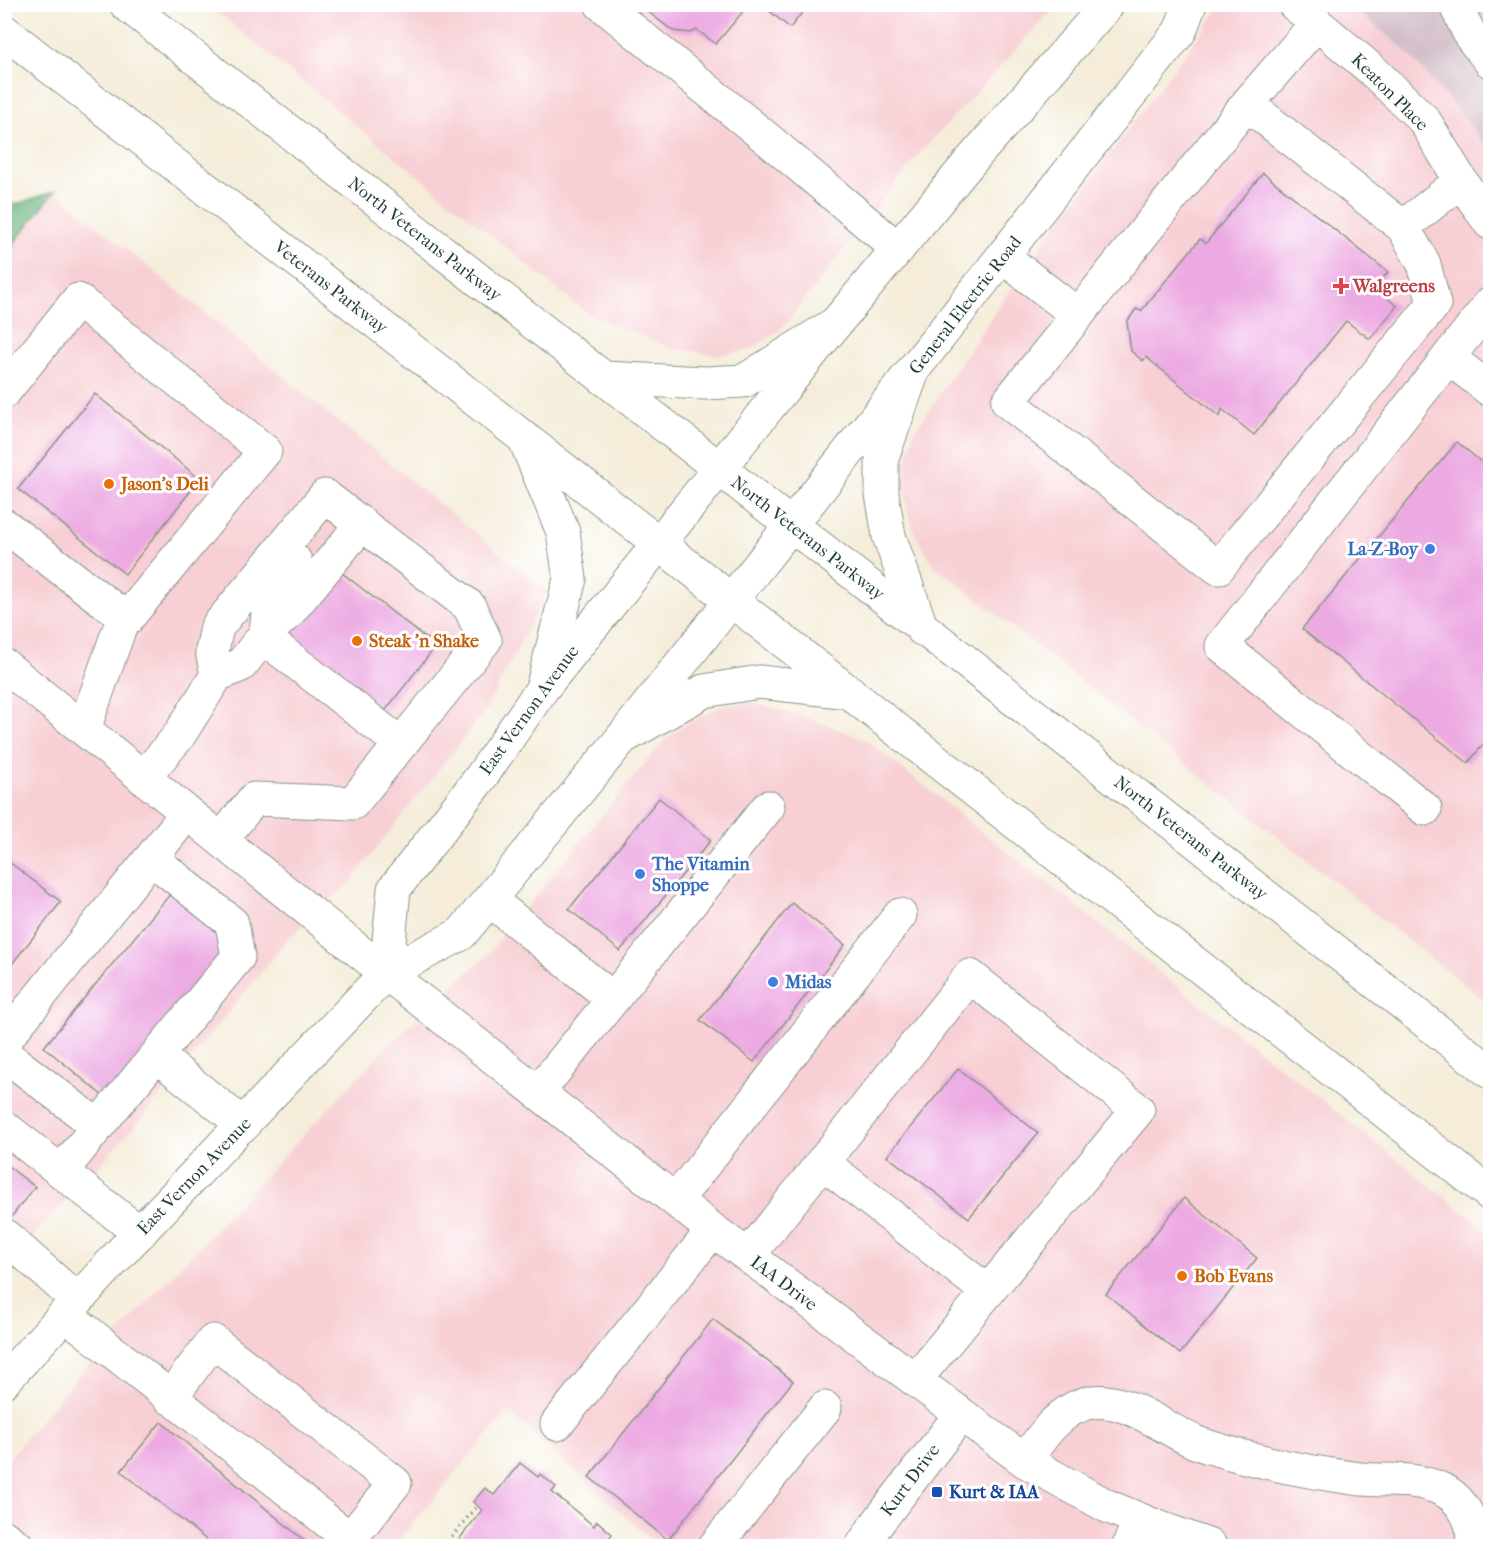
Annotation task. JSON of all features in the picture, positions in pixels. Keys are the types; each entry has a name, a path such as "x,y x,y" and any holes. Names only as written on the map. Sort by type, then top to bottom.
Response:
{"main road":[{"name":"North Veterans Parkway","path":"126,4 1491,1072"},
{"path":"601,4 770,141 898,249"},
{"path":"720,468 836,323 1026,97 1108,4"},
{"name":"General Electric Road","path":"731,600 1180,31 1190,4"},
{"path":"1455,4 1472,37 1491,61"},
{"path":"1247,104 1403,227 1424,264 1434,304 1218,568 1008,402 1247,104 1305,14"},
{"name":"Keaton Place","path":"1305,14 1372,70 1424,120 1461,181 1491,223"},
{"name":"Veterans Parkway","path":"4,31 659,543"},
{"path":"1403,227 1461,181"},
{"path":"1003,257 1078,315"},
{"path":"4,392 78,300 265,451 120,627 84,729"},
{"path":"1425,809 1222,646 1491,304"},
{"path":"603,378 705,383 744,381 836,323"},
{"path":"1449,358 1491,390"},
{"path":"913,371 882,459 882,494 889,536 922,629"},
{"path":"525,439 563,532 570,579 542,689"},
{"name":"East Vernon Avenue","path":"386,973 393,890 481,777 542,689 720,468"},
{"path":"143,778 178,737 217,675 241,665 266,633 290,612 342,509"},
{"path":"217,675 212,651 217,627 342,509"},
{"path":"221,840 254,799 353,803 485,640 469,606 342,509"},
{"path":"4,525 127,619"},
{"path":"659,543 1491,1194"},
{"name":"East Vernon Avenue","path":"4,1381 140,1233 386,973 461,934 622,738 731,600"},
{"path":"266,633 272,644 401,744"},
{"name":"IAA Drive","path":"4,665 386,973 712,1230 1024,1461 1107,1506 1134,1533 1210,1546"},
{"path":"622,738 704,691 759,682 850,692"},
{"path":"538,1092 768,807"},
{"path":"4,1041 187,813"},
{"path":"62,1171 238,957 232,923 151,858"},
{"path":"489,900 613,999"},
{"path":"676,1200 900,915"},
{"path":"747,1256 970,976 1138,1110 915,1380"},
{"path":"4,1054 98,1126"},
{"path":"156,1056 244,1125"},
{"path":"4,1127 140,1233"},
{"path":"822,1162 988,1292"},
{"path":"558,1424 712,1230"},
{"path":"4,1235 71,1307 170,1398 350,1539 395,1483 213,1341 170,1398"},
{"path":"1024,1461 1046,1432 1066,1413 1091,1402 1112,1401 1194,1442 1278,1466 1356,1479 1418,1481 1445,1491 1462,1505 1474,1536 1471,1546"},
{"path":"715,1546 825,1408"},
{"name":"Kurt Drive","path":"862,1546 879,1520 961,1414"},
{"path":"4,1537 16,1546"}],"path":[{"path":"444,1546 477,1506"}],"shaded area":[{"path":"211,5 1057,5 915,159 780,331 750,350 718,355 671,348 589,315"},
{"path":"1222,5 1350,5 1406,51 1463,116 1490,152 1490,1005 934,565 915,534 906,503 905,467 914,432 1057,224"},
{"path":"1350,5 1490,5 1490,152 1463,116 1406,51"},
{"path":"55,191 547,591 486,710 350,882 288,939 137,1124 5,1267 4,255"},
{"path":"756,703 811,719 866,740 1490,1233 1490,1546 658,1546 508,1411 394,1546 5,1546 5,1462 80,1374 387,1046 489,953 664,740 692,720 721,706"}],"green space":[{"path":"55,191 5,254 5,208"}],"building":[{"path":"638,4 749,4 716,44 697,30 690,33 673,31"},
{"path":"761,4 809,4 790,28"},
{"name":"Walgreens","path":"1263,173 1388,272 1375,288 1397,306 1370,339 1346,321 1254,435 1222,409 1220,417 1146,357 1143,361 1131,351 1127,322 1136,309 1141,311 1200,239 1206,243"},
{"name":"Jason's Deli","path":"95,394 200,479 125,574 18,489"},
{"name":"La-Z-Boy","path":"1457,442 1490,469 1490,736 1468,763 1302,629"},
{"name":"Steak 'n Shake","path":"333,566 436,646 381,716 278,636"},
{"name":"The Vitamin Shoppe","path":"659,798 711,840 620,951 569,909"},
{"path":"4,858 61,902 4,974"},
{"path":"171,893 237,948 109,1101 44,1047"},
{"name":"Midas","path":"792,903 845,945 754,1062 700,1020"},
{"path":"958,1069 1038,1133 969,1218 887,1156"},
{"path":"4,1163 35,1187 4,1226"},
{"name":"Bob Evans","path":"1184,1198 1257,1258 1180,1354 1106,1294"},
{"path":"713,1319 793,1381 668,1540 589,1477"},
{"path":"161,1422 311,1546 214,1546 121,1471"},
{"path":"520,1463 538,1477 540,1474 556,1487 552,1492 594,1526 597,1521 612,1534 609,1538 619,1546 463,1546 457,1542 482,1510 473,1502 485,1488 494,1495"}],"place":[{"name":"Walgreens","path":"1341,286"},
{"name":"Jason's Deli","path":"109,484"},
{"name":"La-Z-Boy","path":"1430,549"},
{"name":"Steak 'n Shake","path":"357,641"},
{"name":"The Vitamin Shoppe","path":"640,874"},
{"name":"Midas","path":"773,982"},
{"name":"Bob Evans","path":"1182,1276"},
{"name":"Kurt & IAA","path":"937,1492"}]}
